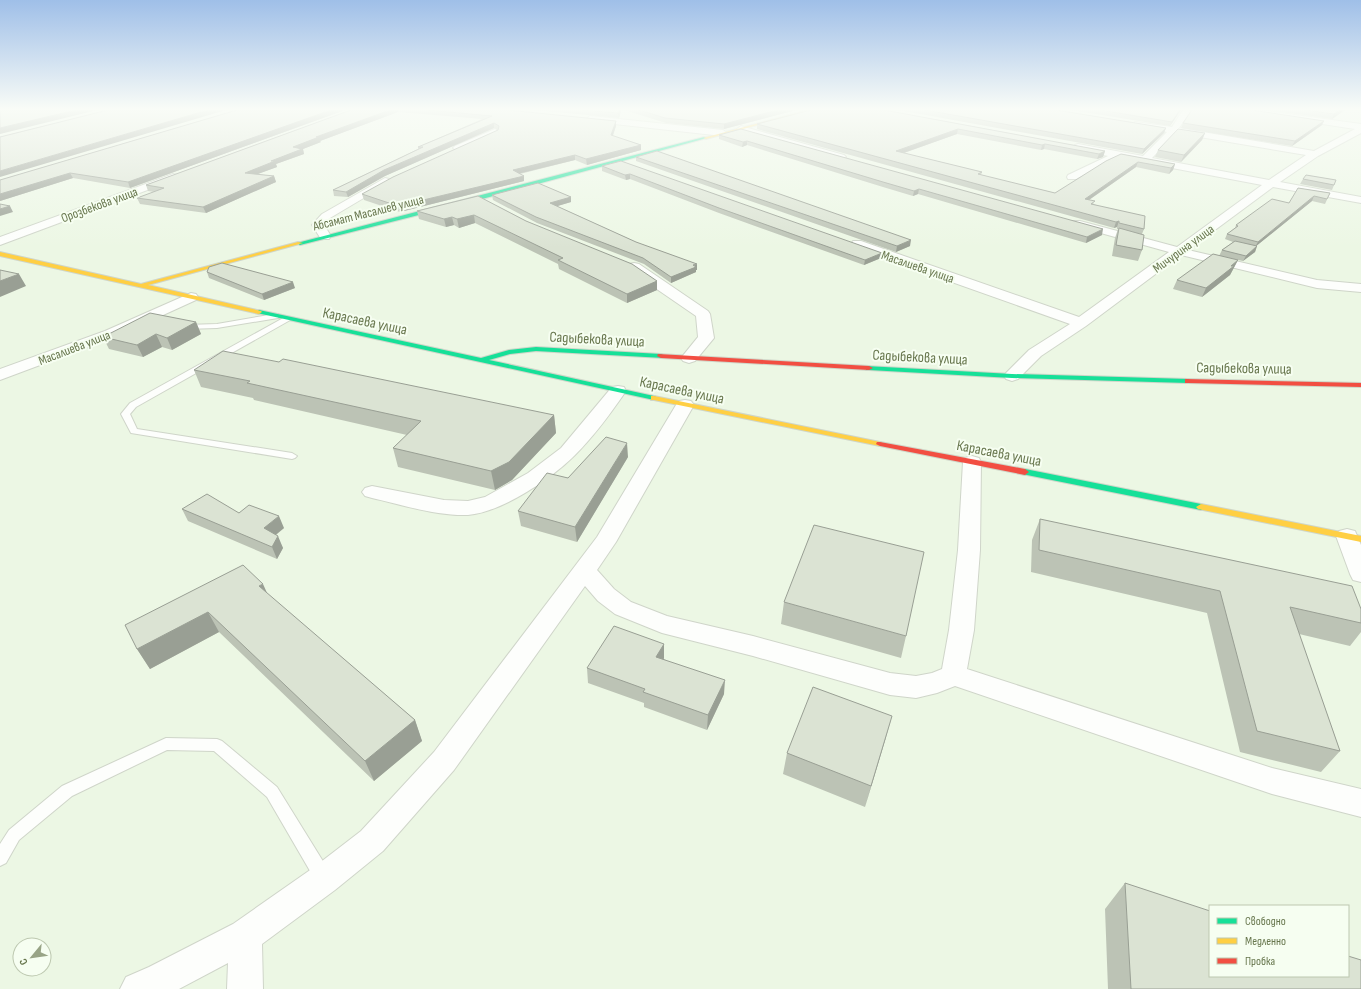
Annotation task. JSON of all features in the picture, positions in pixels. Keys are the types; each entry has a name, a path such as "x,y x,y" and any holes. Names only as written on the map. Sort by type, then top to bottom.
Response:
{"street":[{"name":"Абсамат Масалиев улица","path":"140,286 324,236 480,198 634,156"},
{"path":"838,156 855,161"},
{"path":"1072,177 1115,156"},
{"path":"1129,156 1361,200"},
{"path":"1146,160 1150,156"},
{"name":"Мичурина улица","path":"1012,376 1035,353 1081,323 1272,183 1313,156"},
{"path":"619,160 642,168"},
{"name":"Орозбекова улица","path":"0,241 186,173"},
{"path":"324,236 318,225 326,216 397,176"},
{"path":"480,198 497,206"},
{"path":"1062,219 1178,251 1317,284 1361,288"},
{"name":"Масалиева улица","path":"843,239 1081,323"},
{"name":"Карасаева улица","path":"0,254 618,391 1354,538"},
{"path":"624,263 638,268 703,314 706,338 689,358"},
{"name":"Масалиева улица","path":"0,375 150,320 191,297"},
{"name":"Садыбекова улица","path":"480,361 509,352 536,349 1012,376 1361,385"},
{"path":"372,492 435,505 470,508 498,500 529,481 568,452 618,391"},
{"path":"138,989 160,980 245,936 324,879 372,841 444,761 584,570 604,542 685,405"},
{"path":"584,570 606,595 623,608 662,624 753,646 890,684 916,687 937,683 952,675 958,658 967,578 973,493 972,462"},
{"path":"1354,538 1361,574"},
{"path":"952,675 1272,781 1361,803"},
{"path":"245,936 245,989"}],"lane":[{"path":"176,326 217,326 275,316"},
{"path":"288,318 133,405 125,414 134,430 292,456"},
{"path":"0,858 14,835 68,791 166,744 217,745 272,792 324,879"}],"shaded area":[{"path":"0,156 1361,156 1361,989 0,989"}],"building":[{"path":"0,156 51,156 0,171"},
{"path":"81,156 201,156 128,182 70,173 0,194 0,180"},
{"path":"225,156 284,156 245,173 274,176 203,207 137,198 164,188 146,185"},
{"path":"404,156 416,156 384,170 346,192 333,190"},
{"path":"440,156 570,156 513,170 524,176 398,206 362,194 393,177"},
{"path":"578,156 597,156 586,159"},
{"path":"672,156 911,240 897,246 636,157"},
{"path":"798,156 839,156 1103,229 1087,237 919,189 914,191"},
{"path":"875,156 917,156 982,172 978,174 1055,193 1116,156 1133,156 1175,164 1171,168 1138,162 1085,199 1095,201 1091,204 1145,216 1144,229 1119,223 1119,221 1116,222"},
{"path":"621,161 882,253 865,260 719,208 630,174 625,175 602,166"},
{"path":"1306,175 1336,180 1334,185 1303,179"},
{"path":"538,183 571,197 550,203 636,242 697,264 693,265 696,267 671,277 643,258 536,217 492,195"},
{"path":"1298,188 1330,193 1327,199 1314,196 1258,242 1227,234 1238,226 1236,225 1272,199 1289,203"},
{"path":"478,196 526,221 632,264 657,281 627,294 558,260 563,258 474,215 457,219 452,217 444,219 417,211"},
{"path":"0,204 10,206 0,209"},
{"path":"1119,228 1144,235 1142,250 1116,245"},
{"path":"1235,241 1257,246 1246,256 1222,250"},
{"path":"1213,254 1238,260 1231,266 1234,266 1206,288 1177,280"},
{"path":"222,263 293,282 262,294 207,272 209,267"},
{"path":"0,270 19,274 0,281"},
{"path":"150,313 196,322 167,338 156,334 137,345 103,337"},
{"path":"223,351 279,362 283,359 554,415 509,462 491,471 393,448 421,421 247,383 250,381 194,370"},
{"path":"606,437 627,443 575,527 518,511 547,473 568,478"},
{"path":"207,494 239,513 249,505 279,516 264,528 278,536 272,547 182,509"},
{"path":"1040,519 1352,586 1361,609 1361,623 1290,607 1340,751 1257,731 1220,591 1039,550"},
{"path":"814,525 924,552 906,636 784,602"},
{"path":"243,565 263,584 259,586 415,720 365,761 208,612 137,649 125,625"},
{"path":"614,626 664,644 656,657 725,680 708,715 643,692 645,689 587,668"},
{"path":"813,687 892,716 871,786 787,753"},
{"path":"1125,883 1209,911 1209,977 1349,977 1349,956 1361,960 1361,989 1131,989"}],"traffic: fast":[{"path":"300,243 480,198 637,156"},
{"path":"259,312 654,398"},
{"path":"482,360 509,352 536,349 661,356"},
{"path":"869,368 1012,376 1188,381"},
{"path":"1025,472 1201,507"}],"traffic: slow":[{"path":"143,285 300,243"},
{"path":"0,254 259,312"},
{"path":"654,398 880,444"},
{"path":"1201,507 1361,539"}],"traffic: jam":[{"path":"661,356 869,368"},
{"path":"1188,381 1361,385"},
{"path":"880,444 1025,472"}]}
